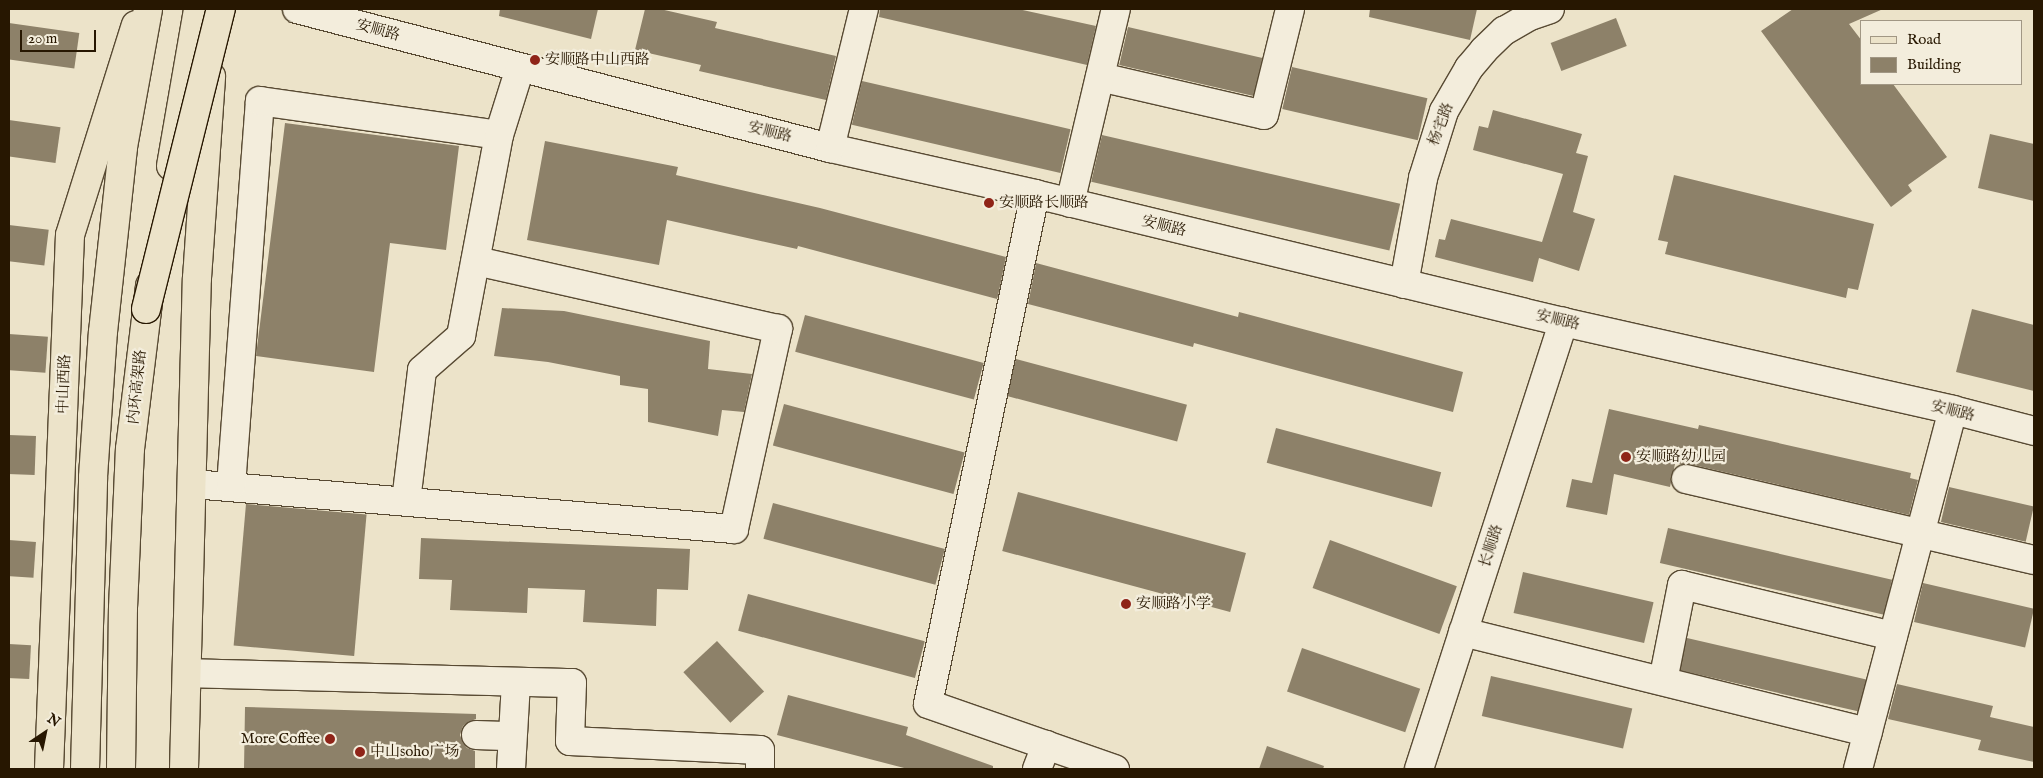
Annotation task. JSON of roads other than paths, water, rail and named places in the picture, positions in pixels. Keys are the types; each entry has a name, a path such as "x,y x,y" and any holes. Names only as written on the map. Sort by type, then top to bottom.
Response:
{"main road":[{"name":"中山西路","path":"49,769 70,235 141,9"},
{"path":"85,769 93,477 103,332 123,147 148,9"},
{"name":"内环高架路","path":"121,769 123,608 130,449 146,309 198,9"},
{"path":"184,769 197,278 216,9"},
{"path":"146,309 221,9"}],"street":[{"name":"安顺路","path":"297,9 830,148 1035,194 1563,322 1953,410 2034,431"},
{"path":"830,148 864,9"},
{"path":"1070,203 1116,9"},
{"path":"1100,77 1264,114 1290,9"},
{"name":"杨宅路","path":"1404,284 1423,178 1444,111 1469,68 1484,50 1504,31 1530,16 1550,9"},
{"path":"406,501 422,370 460,336 476,262 499,135 520,68"},
{"path":"231,486 260,101 499,135"},
{"path":"1035,194 928,704 1042,757 1115,769"},
{"path":"192,484 734,529 778,329 476,262"},
{"name":"长顺路","path":"1419,769 1563,322"},
{"path":"1858,769 1953,410"},
{"path":"1686,479 2034,560"},
{"path":"1662,681 1682,585 1893,636"},
{"path":"1463,632 1868,732"},
{"path":"187,672 572,683 570,741 760,750 760,769"},
{"path":"511,769 516,682"},
{"path":"476,735 512,736"}],"place":[{"name":"安顺路中山西路","path":"535,60"},
{"name":"安顺路长顺路","path":"989,203"},
{"name":"安顺路幼儿园","path":"1626,457"},
{"name":"安顺路小学","path":"1126,604"},
{"name":"More Coffee","path":"330,739"},
{"name":"中山soho广场","path":"360,752"}]}
